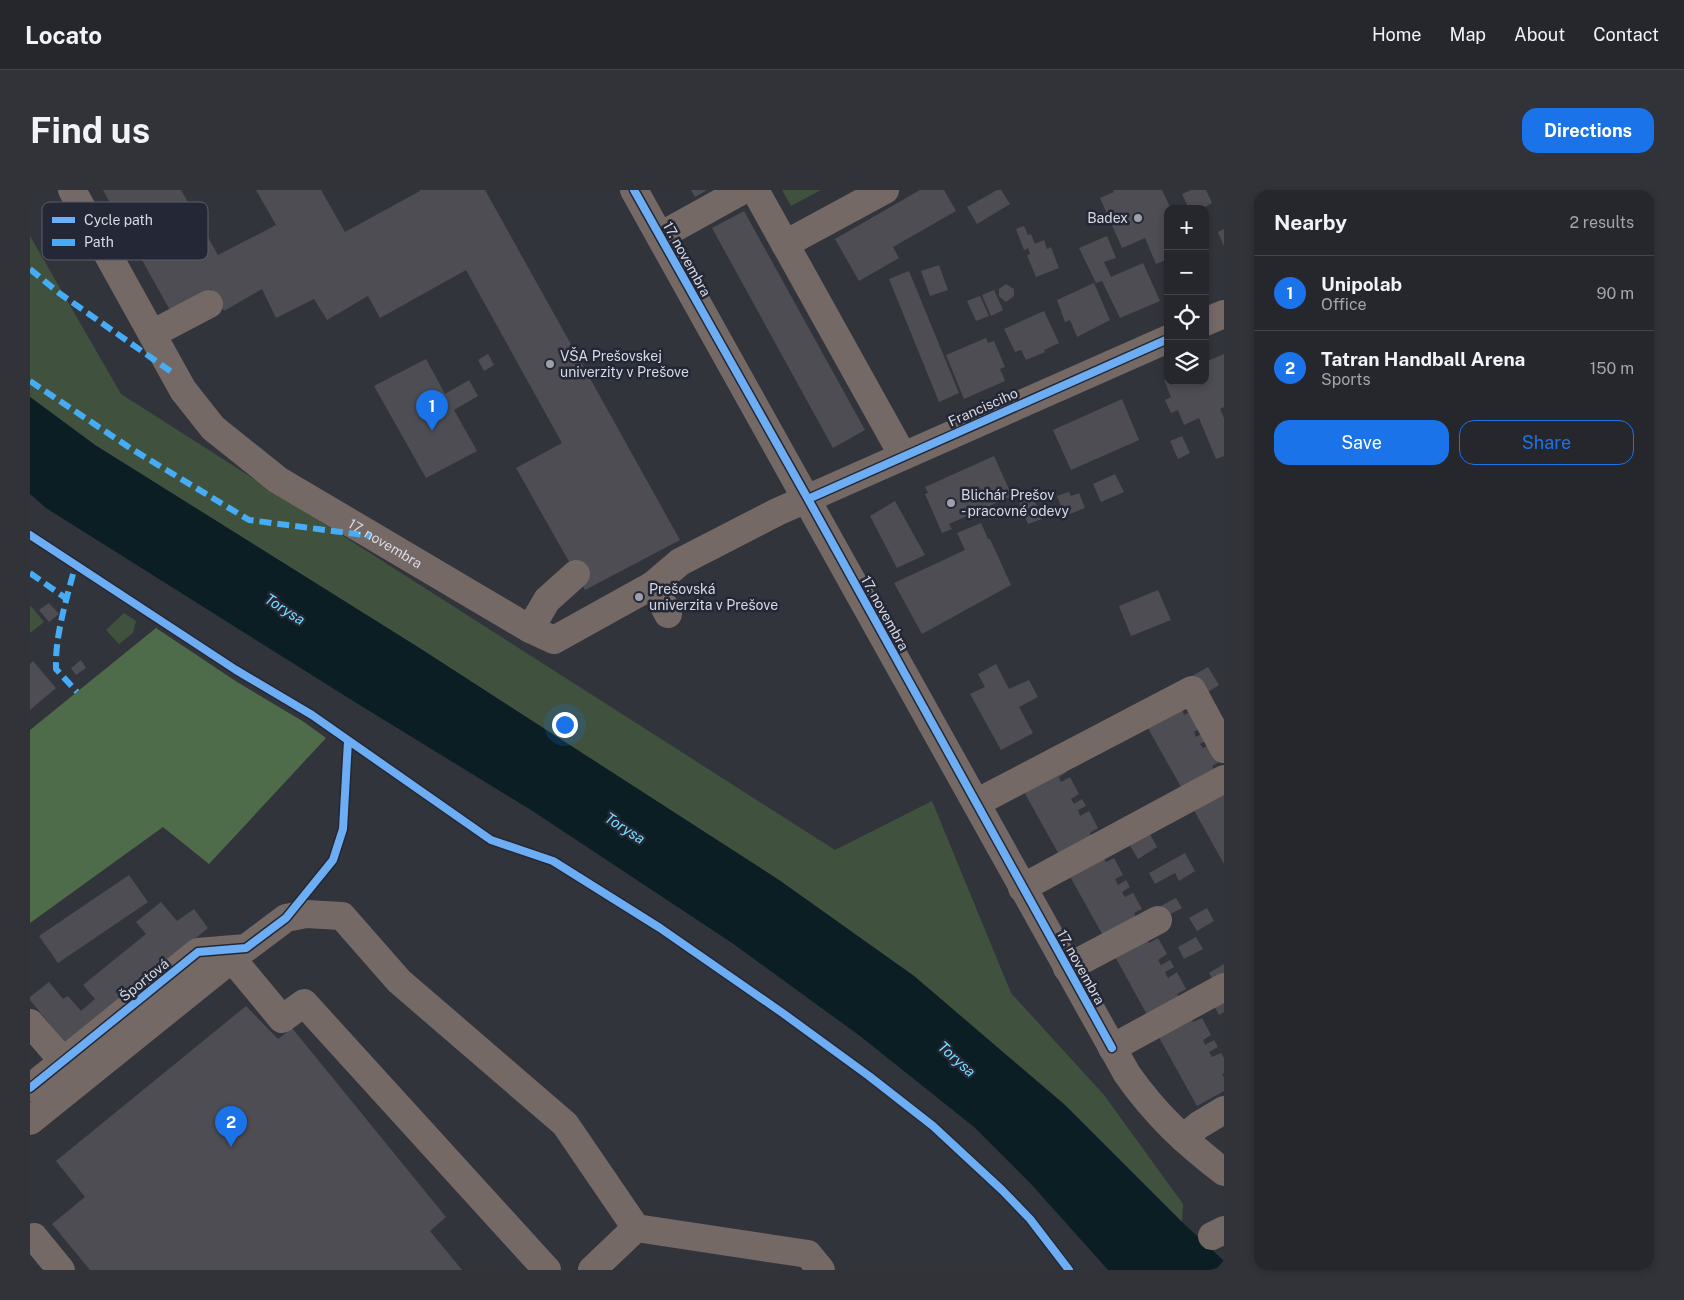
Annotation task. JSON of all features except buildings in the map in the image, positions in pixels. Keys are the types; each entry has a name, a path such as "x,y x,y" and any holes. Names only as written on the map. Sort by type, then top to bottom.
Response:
{"street":[{"name":"17. novembra","path":"72,190 79,202"},
{"name":"17. novembra","path":"634,190 808,499 1112,1048 1144,1098 1165,1122 1224,1172"},
{"path":"660,236 743,190"},
{"path":"755,190 903,456"},
{"path":"785,244 885,190"},
{"name":"17. novembra","path":"111,260 183,390 213,428 278,480 530,629 554,640 653,585 680,562 777,512 808,499"},
{"path":"152,334 209,304"},
{"path":"1209,320 1224,314"},
{"name":"Francisciho","path":"808,499 1164,340"},
{"path":"530,629 547,600 576,574"},
{"path":"653,585 668,614"},
{"path":"976,803 1192,690 1224,749"},
{"path":"1022,888 1224,779"},
{"path":"30,1121 286,918 306,914 342,916 399,980 565,1124 636,1228 808,1254 821,1270"},
{"path":"1067,968 1158,920"},
{"name":"Športová","path":"30,1088 198,952 239,954"},
{"path":"239,954 282,1019 304,1002 547,1270"},
{"path":"1112,1048 1224,988"},
{"path":"30,1023 63,1061"},
{"path":"1183,1138 1199,1125 1224,1110"},
{"path":"592,1270 636,1228"},
{"path":"34,1237 62,1270"}],"green space":[{"path":"782,190 821,190 791,206"},
{"path":"30,236 42,260 44,260 121,394 835,850 932,801 1011,993 1104,1095 1183,1204 1182,1222 1063,1103 914,976 779,880 421,649 95,445 30,397"},
{"path":"30,605 44,622 30,633"},
{"path":"124,613 136,621 133,633 119,644 106,630"},
{"path":"156,628 326,738 209,864 163,827 30,923 30,730"}],"water":[{"name":"Torysa","path":"30,397 95,445 421,649 779,880 914,976 1066,1106 1182,1222 1224,1261 1224,1270 1108,1270 1031,1184 974,1127 860,1036 732,943 531,810 46,508 30,494"}],"marked path":[{"path":"30,269 59,293 173,373"},
{"path":"30,381 130,448 249,520 371,536"},
{"path":"30,573 67,599"},
{"path":"73,574 59,633 56,669 77,692"}],"cycle path":[{"path":"634,190 808,499 1112,1048"},
{"path":"808,499 1166,340"},
{"path":"30,535 236,670 312,715 491,840 553,861 660,928 784,1014 869,1076 933,1126 1002,1190 1030,1219 1069,1270"},
{"path":"30,1088 198,952 246,948 286,918 333,860 343,829 348,741"}],"place":[{"name":"Badex","path":"1138,218"},
{"name":"VŠA Prešovskej univerzity v Prešove","path":"550,364"},
{"name":"Unipolab","path":"432,431"},
{"name":"Blichár Prešov - pracovné odevy","path":"951,503"},
{"name":"Prešovská univerzita v Prešove","path":"639,597"},
{"name":"Tatran Handball Arena","path":"231,1147"}]}
